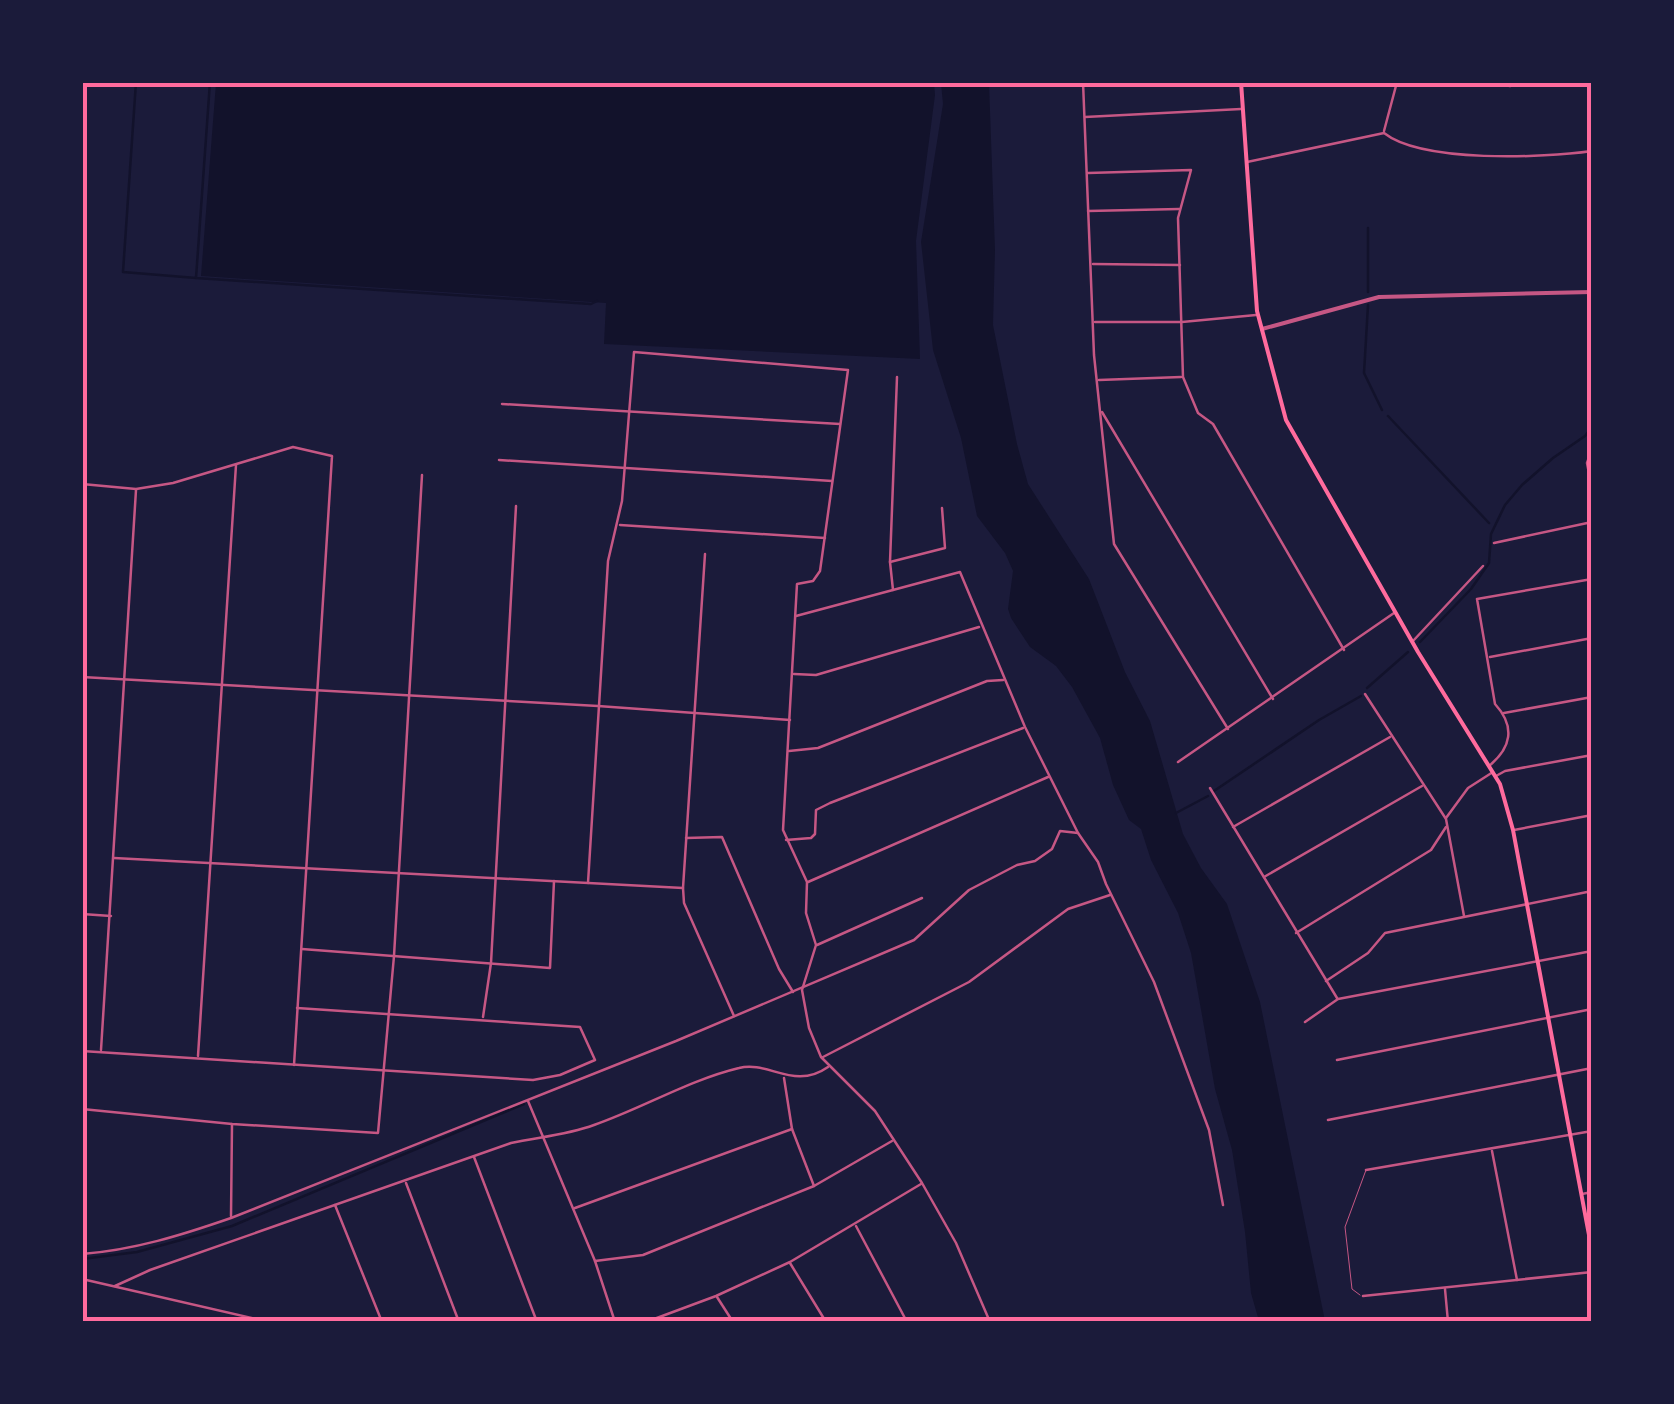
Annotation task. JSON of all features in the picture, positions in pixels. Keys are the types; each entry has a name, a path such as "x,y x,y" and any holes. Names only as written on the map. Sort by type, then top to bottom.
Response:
{"main road":[{"path":"82,109 84,82"},
{"path":"1240,82 1258,314 1286,420 1508,804 1592,1251"}],"street":[{"path":"1083,82 1092,322 1114,544 1228,729"},
{"path":"1384,133 1396,82"},
{"path":"1486,82 1510,86 1525,82"},
{"path":"1085,117 1242,109"},
{"path":"1384,133 1398,144 1492,157 1548,158 1592,151"},
{"path":"1246,162 1384,133"},
{"path":"1087,172 1191,170 1180,209 1183,377 1198,413 1213,424 1344,650"},
{"path":"1088,211 1180,209"},
{"path":"1090,264 1182,264"},
{"path":"1262,329 1379,298 1592,292"},
{"path":"1092,322 1182,322 1258,314"},
{"path":"588,883 608,561 619,525 634,352 848,370 820,572 813,581 797,584 785,840 806,882 806,913 816,945 802,990 809,1028 821,1057 862,1095 922,1184 956,1243 990,1322"},
{"path":"894,592 890,562 897,377"},
{"path":"1097,380 1183,377"},
{"path":"502,404 842,424"},
{"path":"1100,408 1273,699"},
{"path":"82,484 136,489 172,483 293,448 332,456 294,1065"},
{"path":"1592,449 1587,463 1592,489"},
{"path":"499,460 834,481"},
{"path":"198,1058 236,464"},
{"path":"82,1110 378,1133 400,873 422,475"},
{"path":"101,1052 136,489"},
{"path":"483,1018 492,963 516,506"},
{"path":"890,562 945,548 942,508"},
{"path":"1494,543 1592,522"},
{"path":"619,525 825,538"},
{"path":"705,554 683,888 684,903 735,1017"},
{"path":"1412,642 1484,566"},
{"path":"796,616 960,572 1024,727 1078,832 1098,862 1154,982 1198,1100 1215,1156 1223,1205"},
{"path":"1446,819 1468,788 1492,772 1506,752 1504,713 1495,704 1477,599 1592,579"},
{"path":"1178,762 1395,612"},
{"path":"792,674 816,675 980,627"},
{"path":"1486,657 1592,638"},
{"path":"82,677 790,720"},
{"path":"788,752 818,748 987,680 1003,680"},
{"path":"1364,694 1446,819 1465,918"},
{"path":"1504,713 1592,697"},
{"path":"785,840 811,838 815,834 816,810 830,803 1024,727"},
{"path":"1232,828 1391,736"},
{"path":"1492,772 1592,755"},
{"path":"806,882 1049,777"},
{"path":"1263,878 1422,786"},
{"path":"1210,788 1338,999"},
{"path":"1512,830 1592,815"},
{"path":"1296,934 1432,850 1447,826"},
{"path":"82,1254 126,1250 230,1218 802,990 914,940 970,890 1018,865 1035,861 1052,849 1060,831 1078,832"},
{"path":"686,838 722,838 778,968 794,993"},
{"path":"114,858 683,888"},
{"path":"300,949 550,968 554,881"},
{"path":"1326,981 1368,953 1385,933 1592,891"},
{"path":"821,1057 969,982 1068,910 1111,894"},
{"path":"816,945 922,898"},
{"path":"82,914 111,916"},
{"path":"1305,1022 1338,999 1592,951"},
{"path":"82,1051 533,1080 560,1075 595,1060 580,1026 296,1008"},
{"path":"1337,1060 1592,1009"},
{"path":"115,1286 150,1270 511,1143 596,1124 742,1067 753,1065 784,1077 819,1073 829,1066"},
{"path":"1328,1120 1592,1068"},
{"path":"784,1077 792,1129 814,1186"},
{"path":"528,1100 594,1260 615,1322"},
{"path":"230,1218 232,1124"},
{"path":"574,1209 792,1129"},
{"path":"1366,1170 1592,1131"},
{"path":"594,1260 643,1256 814,1186 893,1140"},
{"path":"1492,1150 1516,1280"},
{"path":"473,1156 538,1322"},
{"path":"405,1180 459,1322"},
{"path":"646,1322 790,1262 922,1184"},
{"path":"1580,1194 1592,1192"},
{"path":"335,1204 382,1322"},
{"path":"855,1223 907,1322"},
{"path":"790,1262 826,1322"},
{"path":"1363,1296 1592,1272"},
{"path":"82,1279 270,1322"},
{"path":"1444,1287 1448,1322"},
{"path":"716,1296 733,1322"}],"lane":[{"path":"1363,1296 1352,1289 1345,1227 1366,1170"}],"shaded area":[{"path":"216,83 934,83 916,241 920,359 604,344 606,303 201,276"},
{"path":"941,83 989,83 995,250 993,325 1017,444 1028,484 1089,579 1125,672 1150,721 1183,834 1227,904 1260,1002 1325,1321 1259,1321 1251,1293 1232,1150 1215,1089 1191,953 1178,913 1151,860 1141,829 1129,820 1113,785 1100,738 1072,687 1056,666 1030,647 1011,618 1008,609 1013,571 1005,553 977,516 961,438 933,350 921,242 943,104"}],"waterway":[{"path":"136,82 123,272 196,278"},
{"path":"210,82 196,278 591,304 597,301"},
{"path":"1368,228 1368,292"},
{"path":"1368,305 1364,373 1382,410"},
{"path":"1388,416 1489,523"},
{"path":"1420,642 1471,589 1489,563 1491,534 1505,505 1522,485 1592,427"},
{"path":"1367,688 1408,652"},
{"path":"1214,791 1361,696"},
{"path":"1176,813 1208,796"},
{"path":"82,1259 137,1252 232,1226 524,1104"}]}
